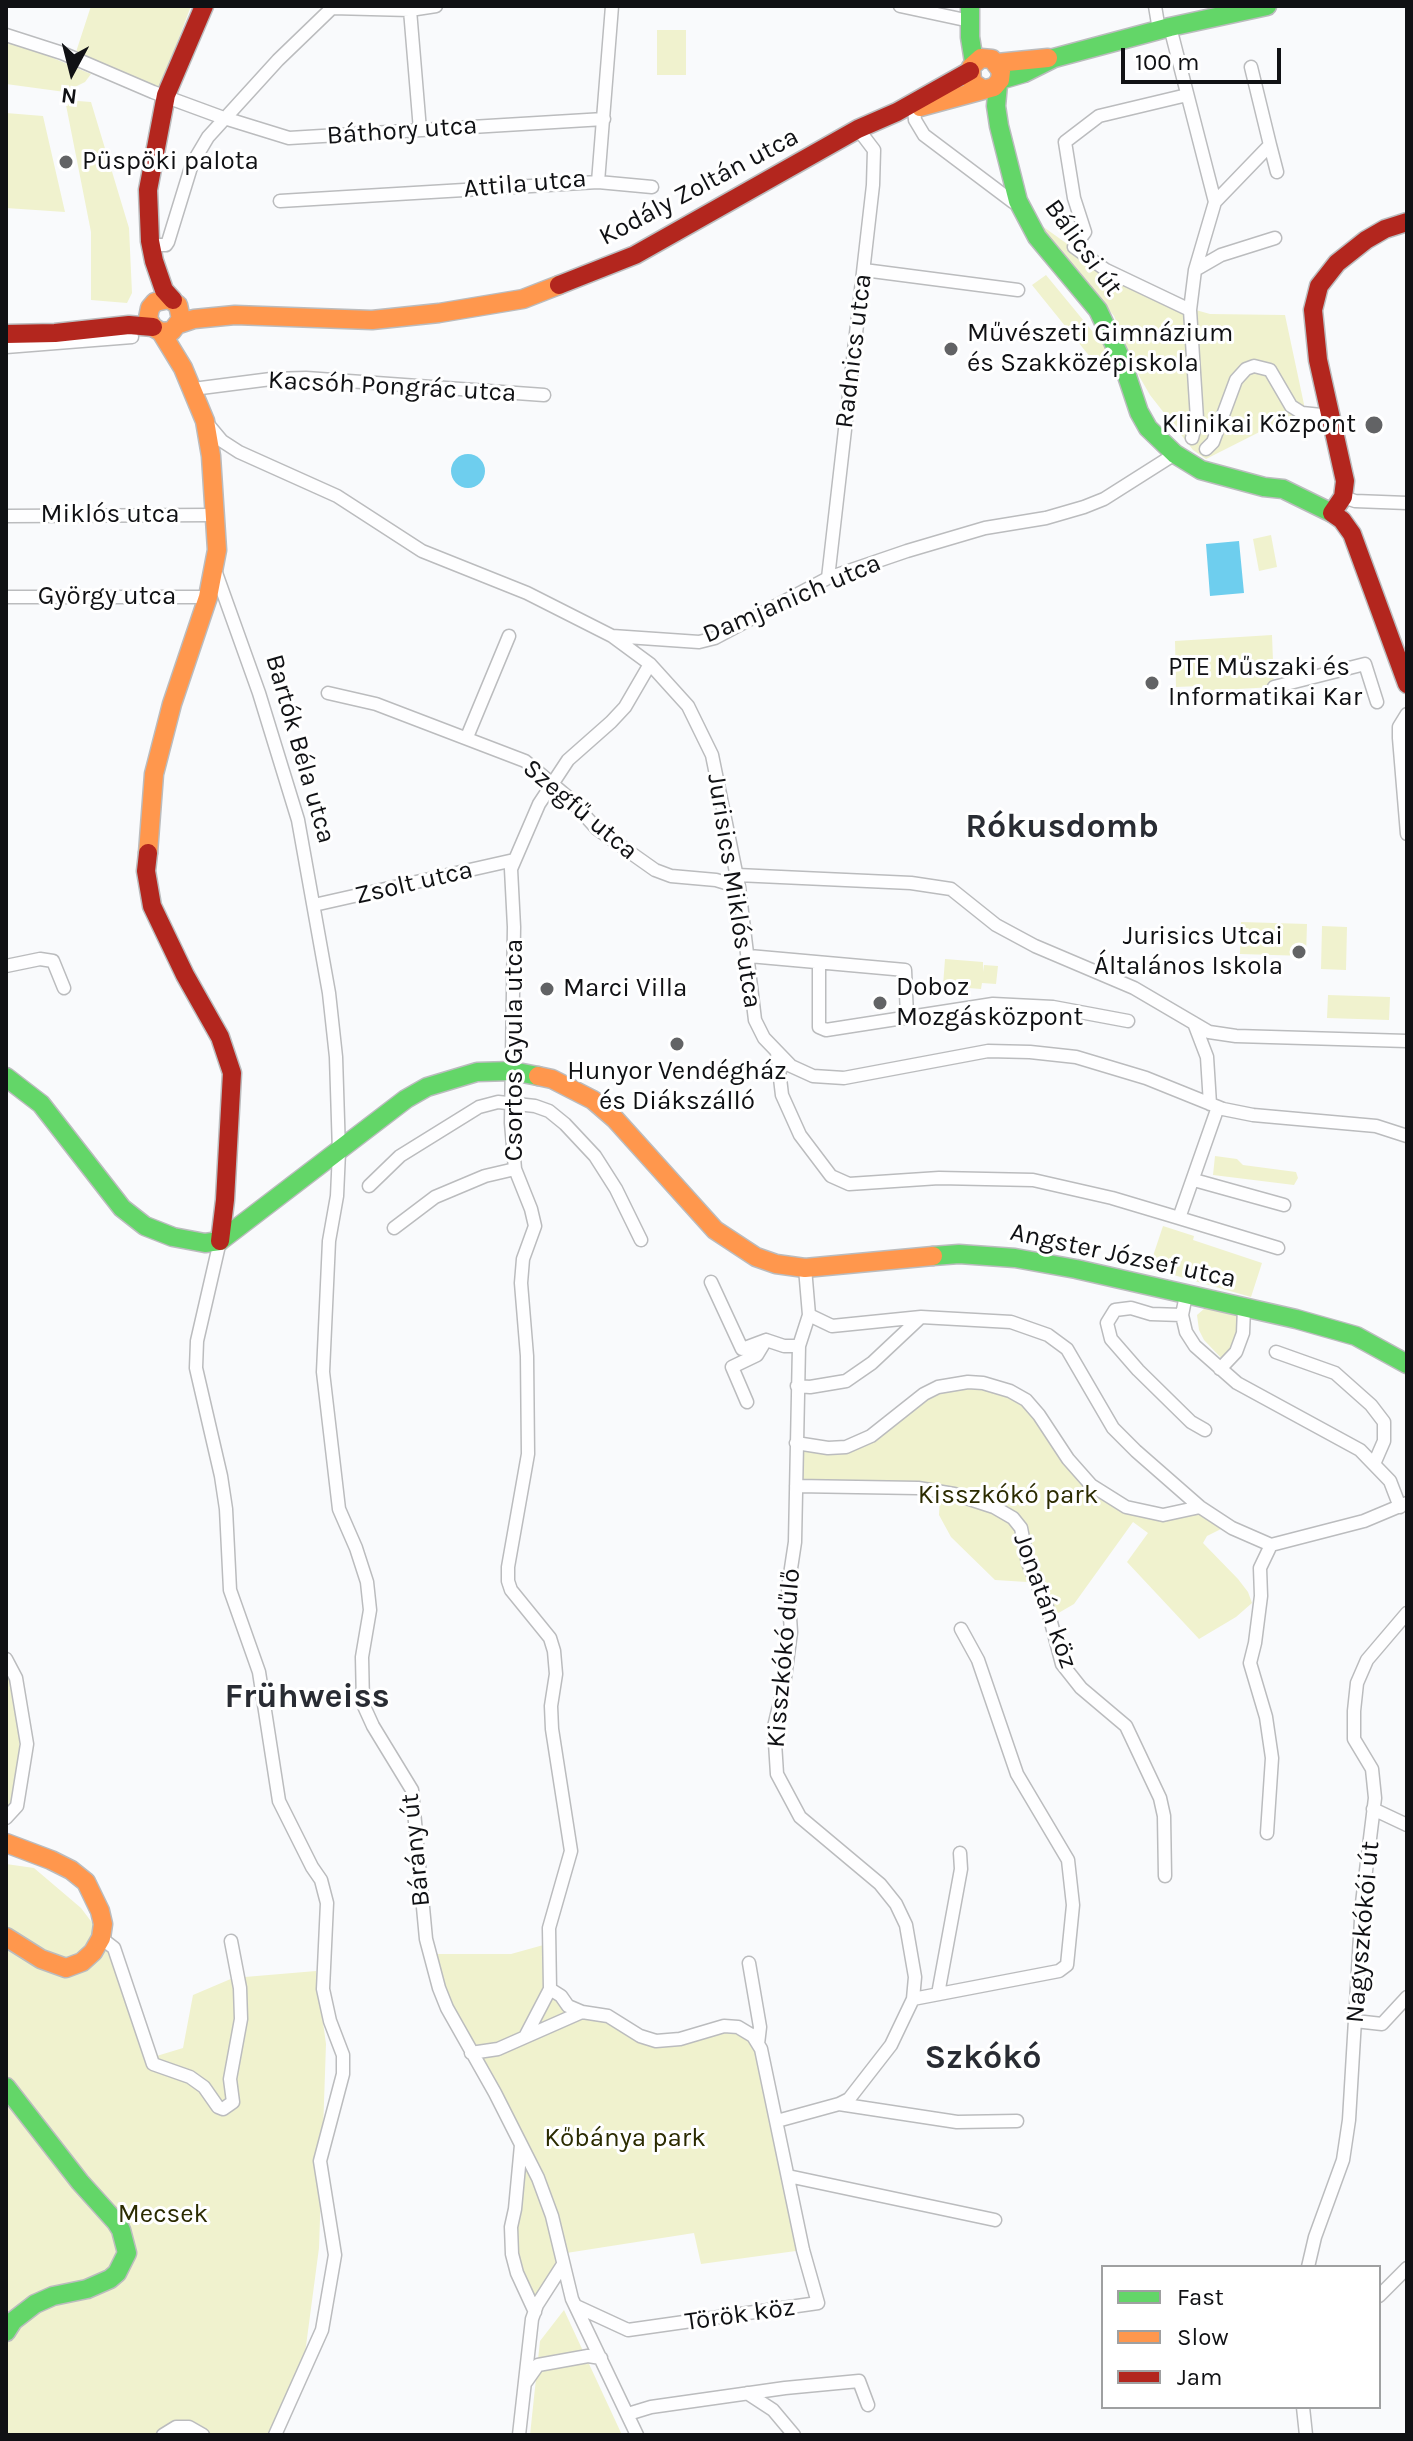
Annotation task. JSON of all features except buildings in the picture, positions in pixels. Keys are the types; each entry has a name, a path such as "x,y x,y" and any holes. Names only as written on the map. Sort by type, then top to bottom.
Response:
{"street":[{"path":"150,306 153,253 148,190 166,95 204,6"},
{"path":"153,253 168,242 192,164 223,118 333,7 410,10 436,6"},
{"name":"Attila utca","path":"280,201 598,182 612,6"},
{"path":"900,6 972,11 987,75 1021,58 1054,58 1165,28 1267,6"},
{"path":"1155,6 1187,95 1215,202"},
{"path":"410,10 420,130"},
{"name":"Báthory utca","path":"6,35 62,53 223,118 295,138 604,119"},
{"path":"1251,67 1277,172"},
{"name":"Kodály Zoltán utca","path":"170,319 235,315 372,320 523,299 635,255 858,129 987,75"},
{"name":"Bálicsi út","path":"987,75 1018,201 1048,251 1098,310 1148,428 1175,454 1201,470 1283,489 1342,520 1352,534 1405,675"},
{"path":"1187,95 1099,116 1065,142 1074,198 1085,232 1074,247 1106,270 1190,310"},
{"path":"906,110 924,135 1013,202"},
{"name":"Radnics utca","path":"828,578 873,185 874,150 858,129"},
{"path":"1192,438 1197,419 1190,310 1195,270 1215,202 1270,145"},
{"path":"598,182 652,187"},
{"path":"1332,513 1343,497 1345,481 1318,360 1313,310 1319,286 1329,271 1366,240 1385,229 1407,222"},
{"path":"1195,270 1221,255 1275,238"},
{"name":"Bartók Béla utca","path":"153,253 183,368 205,421 211,456 217,550 215,570 259,693 298,820 329,993 336,1057 339,1152"},
{"path":"864,270 1018,290"},
{"path":"6,347 88,333 129,325 170,319 159,299 150,306 88,333"},
{"path":"6,334 88,333 132,337"},
{"path":"1206,449 1213,442 1236,380 1246,369 1254,366 1270,370 1291,406 1302,413 1331,416"},
{"name":"Kacsóh Pongrác utca","path":"193,389 295,378 544,395"},
{"name":"Damjanich utca","path":"205,421 222,441 239,452 337,496 422,551 527,593 612,636 699,642 715,638 828,578 985,528 1046,518 1084,507 1104,499 1175,454"},
{"path":"1343,497 1355,501 1407,503"},
{"name":"Miklós utca","path":"6,516 214,515"},
{"path":"215,570 154,774 146,871 152,906 185,975 220,1037 232,1073 220,1241 199,1330 196,1368 221,1476 230,1590 259,1672 279,1801 321,1880 327,1903 323,1989 330,2021 343,2055 343,2074 320,2161 335,2255 322,2330 275,2435"},
{"name":"György utca","path":"6,597 208,597"},
{"path":"467,737 509,636"},
{"name":"Jurisics Miklós utca","path":"612,636 650,664 688,706 712,755 738,881 755,1020 764,1038 791,1066 813,1076 844,1078 988,1051 1076,1057 1146,1078 1214,1106 1253,1115 1367,1125 1407,1136"},
{"name":"Csortos Gyula utca","path":"550,1989 549,1928 571,1851 552,1729 551,1706 556,1674 554,1651 550,1638 511,1590 508,1581 528,1454 527,1356 521,1283 523,1259 535,1226 515,1169 511,869 539,804 553,782 568,760 625,707 650,664"},
{"path":"1274,687 1365,664 1377,702"},
{"name":"Szegfű utca","path":"328,693 376,704 525,761 553,782 597,829 655,870 671,876 716,880 911,883 951,889 996,925 1031,944 1134,988 1194,1023"},
{"path":"1407,714 1399,727 1407,834"},
{"name":"Zsolt utca","path":"314,905 514,860"},
{"path":"749,956 905,970 907,1016"},
{"path":"6,966 40,959 53,961 64,988"},
{"path":"819,963 819,1027 826,1030 993,1004 1053,1007 1128,1021"},
{"path":"1194,1023 1209,1032 1236,1036 1407,1040"},
{"path":"1179,1218 1194,1180 1214,1106 1207,1057 1194,1023"},
{"path":"777,1053 780,1086 800,1135 831,1176 849,1184 939,1178 1033,1180 1112,1198 1278,1248"},
{"name":"Angster József utca","path":"220,1241 380,1118 427,1087 477,1072 512,1071 552,1079 593,1100 615,1119 715,1230 756,1257 776,1264 805,1268 959,1254 1001,1257 1076,1269 1296,1319 1356,1336 1407,1364"},
{"path":"6,1077 41,1104 122,1208 145,1226 173,1237 205,1243 220,1241"},
{"path":"369,1186 400,1156 458,1119 479,1107 512,1102 549,1111 575,1134 595,1156 616,1189 641,1240"},
{"name":"Bárány út","path":"339,1152 337,1196 329,1241 323,1372 339,1509 367,1582 370,1610 362,1657 363,1704 412,1790 426,1939 447,2008 538,2178 552,2216 562,2266 574,2302 637,2435"},
{"path":"394,1228 435,1197 485,1176 515,1169"},
{"path":"1194,1180 1284,1205"},
{"name":"Kisszkókó dűlő","path":"805,1268 809,1315 799,1346 795,1542 788,1588 791,1632 774,1727 777,1774 800,1817 880,1884 896,1904 911,1945 915,1977 913,1999"},
{"path":"711,1282 742,1349 766,1340 784,1346 799,1346"},
{"path":"809,1315 832,1326 921,1317 1011,1322 1048,1335 1067,1349 1113,1428 1200,1507 1232,1528 1271,1545 1364,1521 1403,1505 1390,1481 1360,1450 1237,1383 1195,1346 1186,1332 1182,1315 1186,1295"},
{"path":"1182,1315 1151,1314 1131,1308 1115,1310 1107,1323 1111,1339 1138,1370 1191,1422 1205,1430"},
{"path":"1220,1369 1236,1352 1243,1333 1244,1308"},
{"path":"797,1386 846,1381 862,1372 921,1317"},
{"path":"747,1402 732,1367 757,1355 766,1340"},
{"path":"1276,1352 1303,1359 1335,1373 1371,1405 1384,1422 1384,1441 1374,1464"},
{"path":"796,1443 828,1448 846,1447 871,1436 924,1394 938,1387 968,1382 994,1385 1026,1400 1068,1459 1091,1485 1126,1507 1163,1515 1200,1507"},
{"name":"Jonatán köz","path":"796,1486 918,1488 954,1494 994,1507 1013,1518 1021,1528 1028,1563 1047,1607 1062,1664 1081,1688 1126,1726 1160,1798 1164,1816 1165,1876"},
{"path":"1267,1833 1272,1758 1266,1717 1250,1663 1261,1596 1260,1568 1271,1545"},
{"name":"Nagyszkókói út","path":"1308,2265 1315,2237 1343,2160 1349,2120 1362,1903 1373,1809 1372,1769 1354,1739 1357,1683 1367,1660 1407,1613"},
{"path":"526,2035 550,1989 561,1996 568,2006 582,2012 608,2016 640,2036 656,2041 680,2039 724,2026 738,2027 753,2036 761,2049 777,2121 849,2099 891,2045 913,1999 1059,1971 1067,1965 1073,1905 1068,1860 1017,1774 978,1660 961,1629"},
{"path":"6,1659 16,1678 27,1744 17,1806 6,1818"},
{"path":"1373,1809 1407,1825"},
{"path":"6,1843 71,1870 86,1882 100,1911 101,1938 87,1959 66,1968 41,1959 6,1937"},
{"path":"938,1994 961,1869 960,1853"},
{"path":"101,1938 114,1948 153,2064 190,2077 204,2087 218,2107 223,2109 233,2102 230,2079 241,2019 240,1988 231,1941"},
{"path":"749,1963 760,2027 758,2044"},
{"path":"1355,2021 1382,2024 1407,1997"},
{"path":"471,2053 498,2049 582,2012"},
{"path":"6,2087 80,2182 116,2222 127,2253 117,2273 110,2279 35,2304 13,2321 6,2332"},
{"path":"839,2104 957,2122 1017,2121"},
{"name":"Török köz","path":"574,2302 628,2330 818,2303 803,2250 777,2121"},
{"path":"521,2145 511,2227 512,2254 535,2312"},
{"path":"788,2176 995,2220"},
{"path":"519,2435 535,2312 562,2266"},
{"path":"1381,2294 1407,2268"},
{"path":"544,2294 574,2302"},
{"path":"524,2385 538,2365 588,2356 601,2358"},
{"path":"628,2414 651,2407 747,2393 859,2381 868,2405"},
{"path":"747,2393 773,2410 794,2435"},
{"path":"1303,2409 1306,2435"},
{"path":"163,2435 176,2427 189,2427 203,2435"}],"green space":[{"path":"91,6 191,6 160,88 76,52"},
{"path":"657,30 686,30 686,75 657,75"},
{"path":"6,43 27,47 91,74 85,82 65,92 6,84"},
{"path":"65,100 91,102 129,228 132,293 127,303 91,300 91,232"},
{"path":"6,113 43,116 65,212 6,208"},
{"path":"1038,223 1105,271 1171,303 1210,314 1285,315 1305,409 1206,459 1193,450 1150,395 1114,316"},
{"path":"1046,275 1107,349 1095,363 1032,285"},
{"path":"1271,535 1277,567 1259,571 1253,539"},
{"path":"1272,635 1274,687 1202,691 1201,684 1176,687 1175,641"},
{"path":"1241,922 1307,924 1306,956 1240,954"},
{"path":"1322,926 1347,927 1346,970 1321,969"},
{"path":"945,959 983,962 983,972 984,965 998,966 996,984 982,983 981,989 943,986"},
{"path":"1328,995 1390,997 1389,1020 1327,1018"},
{"path":"1215,1156 1237,1159 1243,1165 1296,1172 1298,1178 1294,1185 1213,1175"},
{"path":"1163,1226 1194,1236 1193,1240 1262,1263 1251,1297 1149,1268"},
{"path":"1205,1308 1244,1316 1226,1363 1204,1340 1199,1330 1197,1315"},
{"name":"Kisszkókó park","path":"982,1386 1022,1401 1058,1450 1127,1511 1199,1513 1223,1528 1207,1536 1203,1543 1238,1579 1252,1603 1236,1617 1199,1639 1127,1562 1148,1533 1133,1522 1074,1604 1055,1615 1043,1606 1027,1582 995,1580 951,1537 939,1515 940,1496 918,1491 798,1489 798,1446 847,1450 925,1397 942,1390"},
{"path":"6,1668 22,1726 11,1808 6,1814"},
{"name":"Mecsek","path":"6,1864 34,1868 81,1908 115,1953 150,2058 183,2048 193,1995 233,1978 316,1971 326,2044 319,2248 302,2376 282,2435 6,2435"},
{"name":"Kőbánya park","path":"547,1944 551,1976 561,1996 656,2041 724,2026 753,2036 803,2250 701,2264 694,2233 560,2254 562,2266 537,2305 512,2254 521,2145 471,2053 430,1954 511,1954"},
{"path":"564,2310 622,2435 530,2435 540,2341"}],"water":[{"path":"468,454 480,459 485,471 480,483 468,488 456,483 451,471 456,459"},
{"path":"1239,541 1244,593 1210,596 1206,544"}],"traffic: fast":[{"path":"970,6 974,62"},
{"path":"1000,80 1024,73 1054,58 1170,27 1267,6"},
{"path":"998,84 996,106 999,126 1018,201 1037,237 1098,310 1148,428 1175,454 1201,470 1283,489 1332,513"},
{"path":"6,1077 41,1104 122,1208 145,1226 173,1237 205,1243 220,1241 406,1099 427,1087 477,1072 512,1071 538,1076"},
{"path":"933,1256 959,1254 1015,1258 1296,1319 1356,1336 1407,1364"},
{"path":"6,2087 80,2182 116,2222 127,2253 117,2273 110,2279 35,2304 13,2321 6,2332"}],"traffic: slow":[{"path":"920,107 994,87 1000,80 1001,71 992,59 981,58 971,67 972,82 981,88"},
{"path":"997,63 1048,58"},
{"path":"179,324 194,319 235,315 372,320 523,299 559,285"},
{"path":"148,853 154,774 172,704 208,597 217,550 211,456 205,421 183,368 161,332 153,327 148,318 155,302 169,299 178,305 181,319 172,331 161,332"},
{"path":"538,1076 552,1079 593,1100 615,1119 715,1230 756,1257 776,1264 805,1268 933,1256"},
{"path":"6,1843 51,1860 86,1882 103,1924 101,1938 93,1952 82,1962 66,1968 41,1959 6,1937"}],"traffic: jam":[{"path":"173,300 164,290 154,261 148,190 166,95 204,6"},
{"path":"559,285 635,255 858,129 897,112 970,71"},
{"path":"1407,222 1385,229 1366,240 1337,263 1319,286 1313,310 1318,360 1345,481 1343,497 1332,513 1342,520 1352,534 1407,684"},
{"path":"6,334 55,333 129,325 153,327"},
{"path":"148,853 146,871 152,906 185,975 220,1037 232,1073 220,1241"}],"place":[{"name":"Püspöki palota","path":"66,162"},
{"name":"Művészeti Gimnázium és Szakközépiskola","path":"951,349"},
{"name":"Klinikai Központ","path":"1374,425"},
{"name":"PTE Műszaki és Informatikai Kar","path":"1152,683"},
{"name":"Jurisics Utcai Általános Iskola","path":"1299,952"},
{"name":"Marci Villa","path":"547,989"},
{"name":"Doboz Mozgásközpont","path":"880,1003"},
{"name":"Hunyor Vendégház és Diákszálló","path":"677,1044"}],"district":[{"name":"Rókusdomb","path":"1062,827"},
{"name":"Frühweiss","path":"307,1697"},
{"name":"Szkókó","path":"983,2058"}]}
